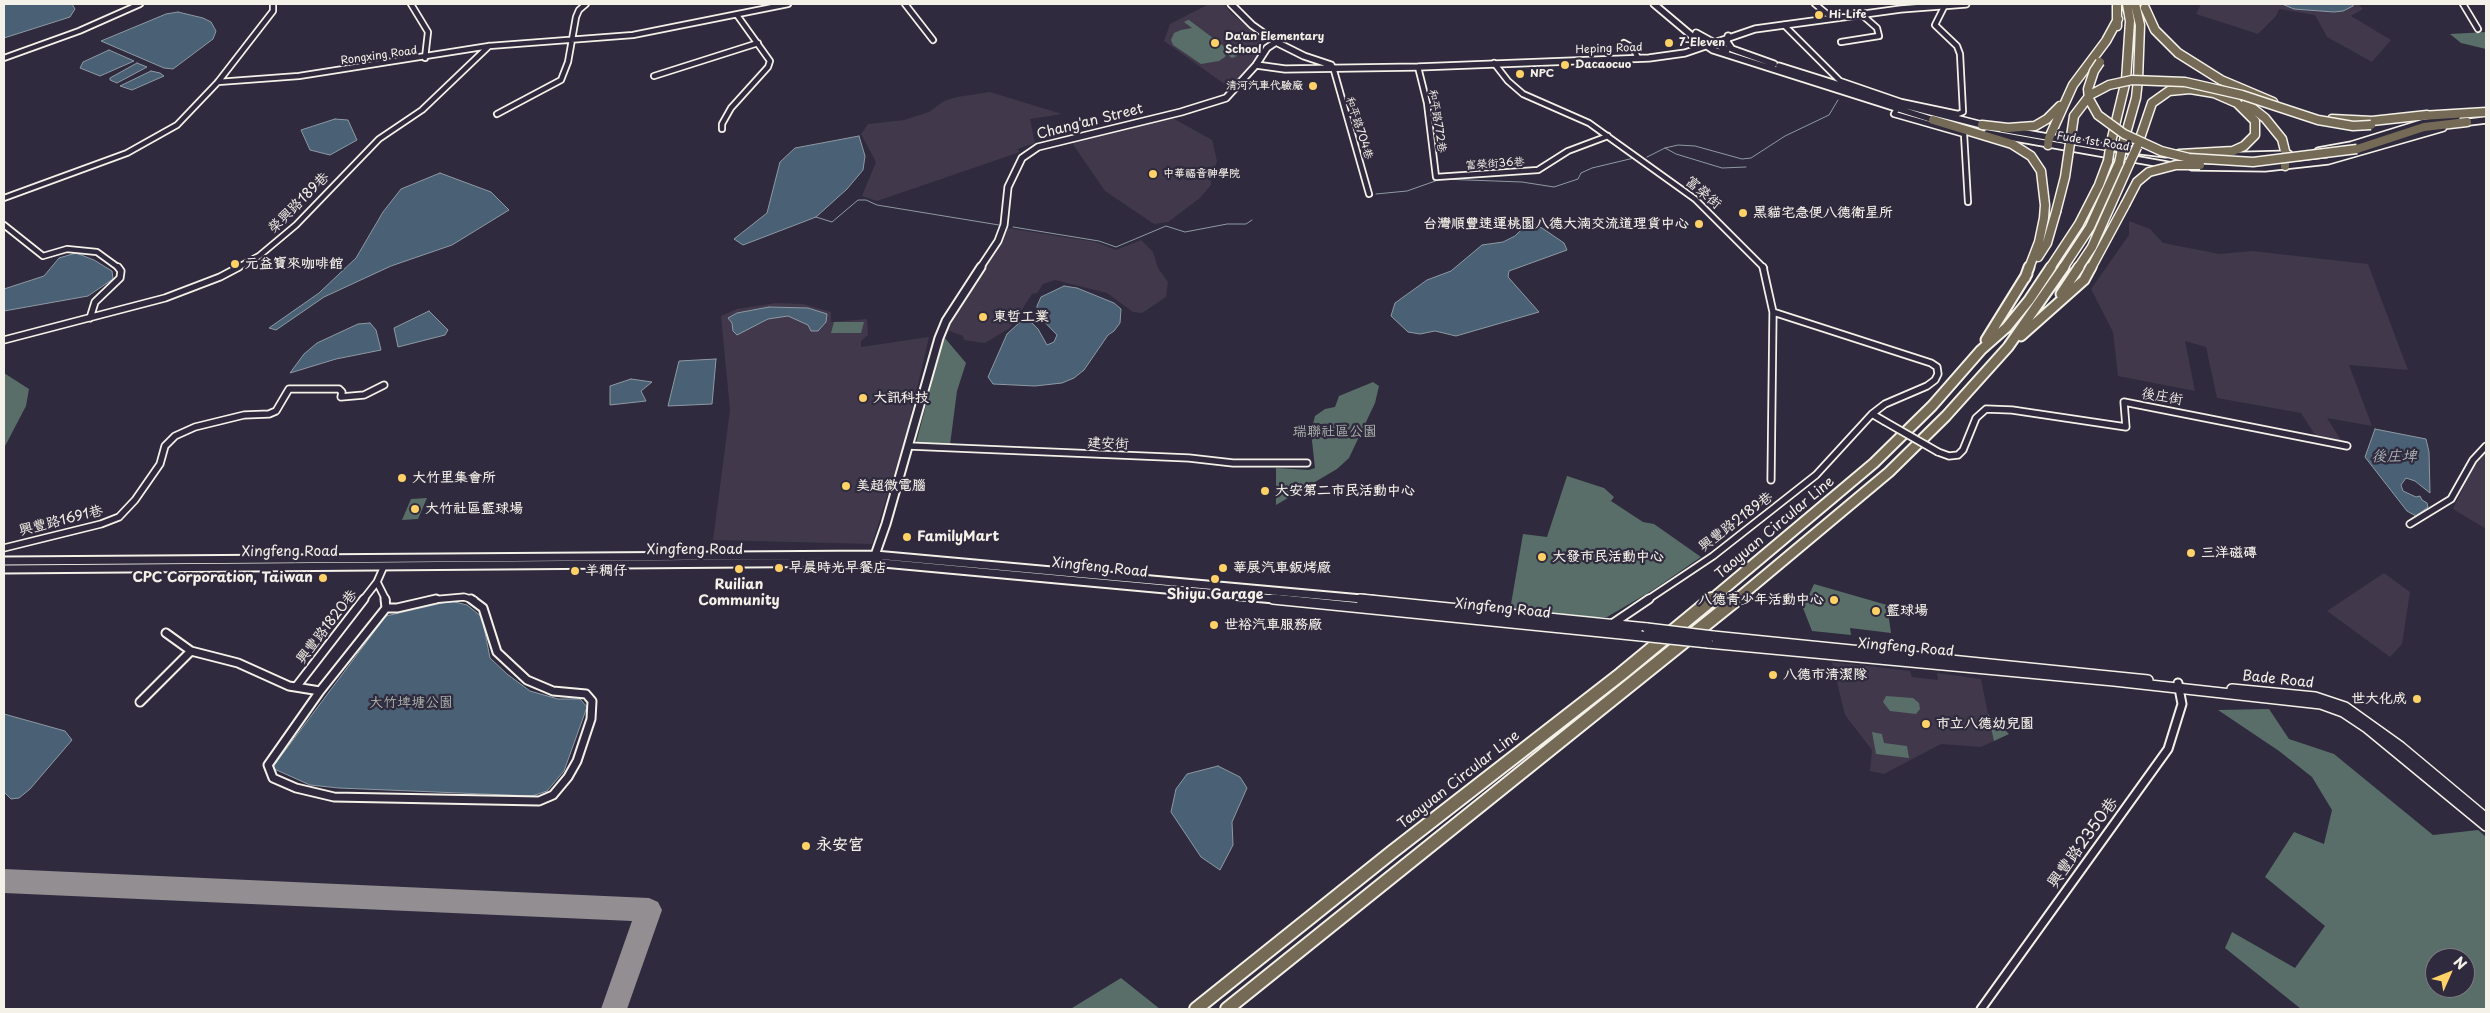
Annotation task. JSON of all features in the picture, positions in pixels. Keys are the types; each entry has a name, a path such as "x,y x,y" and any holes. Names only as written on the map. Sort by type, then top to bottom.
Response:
{"highway":[{"path":"2117,4 2116,35 2094,71 2088,89 2089,99 2098,115 2124,134 2161,151 2189,158 2253,162 2356,149"},
{"name":"Taoyuan Circular Line","path":"1196,1009 1392,852 1621,674 1776,547 1874,463 1932,406 1981,350 2007,327 2050,271 2079,224 2108,161 2110,142 2120,112 2126,80 2131,5"},
{"name":"Taoyuan Circular Line","path":"1227,1009 1789,557 1895,466 1946,416 2008,347 2077,250 2103,201 2120,163 2123,144 2136,98 2140,25 2131,5"},
{"path":"2144,6 2155,30 2178,53 2221,80 2274,102 2319,117 2346,121 2427,115 2486,114"},
{"path":"2144,6 2148,24 2160,41 2180,59 2265,118 2282,139 2286,154 2286,166"},
{"path":"2049,142 2067,98 2083,69 2106,41 2118,19"},
{"path":"1981,350 2047,243 2065,177 2074,116 2090,95 2109,85 2132,80 2185,82 2234,93 2318,120 2353,126 2371,125 2427,115"},
{"path":"2051,310 2087,255 2137,147 2152,103 2169,91 2203,90 2226,97 2246,110 2255,121 2255,135 2244,146 2233,151 2179,154"},
{"path":"1982,125 2008,128 2035,126 2047,119 2067,98"},
{"path":"1933,120 2012,144 2030,156 2041,171 2046,205 2039,242 2025,278"},
{"path":"2008,347 2084,280 2100,254 2137,182 2154,170 2176,165 2258,165 2309,160 2356,149 2428,126 2467,122"}],"main road":[{"name":"Heping Road","path":"1231,4 1252,25 1276,42 1304,56 1335,67"},
{"path":"1654,4 1708,44"},
{"path":"1661,4 1708,44"},
{"name":"Heping Road","path":"1256,65 1285,69 1418,67 1668,56 1694,50 1728,36 1784,25 1860,14 1966,4"},
{"path":"1728,36 1726,42 1732,49 1776,65"},
{"name":"Chang'an Street","path":"873,559 909,446 938,338 946,322 998,241 1004,225 1008,187 1022,158 1038,147 1181,112 1226,98 1256,65 1267,48 1276,42"},
{"name":"Fude 1st Road","path":"1708,44 1730,56 1896,110 1933,120 2182,166 2222,169 2286,166 2328,161 2467,122 2486,120"},
{"name":"Fude 1st Road","path":"1708,44 1900,103 2049,142 2146,153 2207,156 2300,153 2350,145 2422,123 2486,114"},
{"path":"1694,50 1730,56"},
{"path":"2300,153 2294,156 2308,164"},
{"name":"Xingfeng Road","path":"4,561 873,559 1199,583 1647,628 1710,640"},
{"name":"Xingfeng Road","path":"4,569 873,559 1642,636 1710,640 2178,686 2190,689"},
{"name":"Bade Road","path":"2178,686 2315,697 2345,707 2401,747 2486,818"},
{"name":"Bade Road","path":"2190,689 2307,702 2343,712 2389,744 2486,826"}],"street":[{"path":"4,58 80,31 140,4"},
{"path":"4,198 145,145 185,119 218,82 273,11 273,4"},
{"path":"411,4 428,32 425,58"},
{"path":"497,114 560,80 568,62 571,40 579,10 586,4"},
{"name":"Rongxing Road","path":"218,82 299,76 425,58 489,46 633,35 788,4"},
{"path":"905,4 933,40"},
{"path":"1815,4 1832,18"},
{"path":"2464,4 2478,29"},
{"path":"1784,25 1840,81 1900,103 1958,114 1964,112 1960,54 1957,46 1935,25 1945,5"},
{"path":"1841,42 1879,36 1877,28 1860,14"},
{"path":"722,129 722,124 731,108 768,67 769,58 737,15"},
{"path":"654,76 758,43"},
{"path":"1624,43 1633,48 1638,58"},
{"name":"榮興路189巷","path":"4,340 185,291 220,277 258,256 296,225 379,139 428,104 489,46"},
{"name":"富榮街","path":"1494,63 1508,81 1523,94 1578,117 1608,136 1695,199 1760,262 1765,270 1773,312 1771,480"},
{"name":"和平路704巷","path":"1335,67 1369,194"},
{"name":"和平路772巷","path":"1418,67 1427,103 1436,177"},
{"path":"1900,103 1894,114 1964,134 1968,202"},
{"name":"富榮街36巷","path":"1436,177 1538,170 1568,151 1608,136"},
{"path":"4,225 43,256 67,249 97,252 121,271 120,278 95,302 90,318"},
{"path":"1773,312 1931,363 1937,367 1938,374 1935,380 1927,386 1885,404 1872,414"},
{"name":"興豐路1691巷","path":"4,548 101,524 119,517 135,500 160,464 165,446 175,436 195,427 244,415 269,414 276,411 289,390 339,389 342,392 341,397 364,395 384,385"},
{"name":"後庄街","path":"1872,414 1938,452 1949,456 1958,455 1963,450 1976,418 1986,409 2012,410 2126,428 2124,402 2164,408 2348,446"},
{"name":"興豐路2189巷","path":"1601,632 1713,556 1782,503 1816,475 1872,414"},
{"name":"建安街","path":"909,446 1189,458 1233,462 1307,463"},
{"path":"2410,524 2434,512 2451,499 2473,460 2486,446"},
{"name":"興豐路1820巷","path":"296,687 377,582 384,566"},
{"path":"377,582 386,601 386,608 320,691 268,764 268,769 273,778 296,788 334,797 539,801 554,795 568,777 577,761 591,719 592,700 586,694 553,691 527,680 497,652 483,608 476,601 464,597 440,598 386,608"},
{"path":"166,633 191,651 238,663 296,687 320,691"},
{"path":"140,702 191,651"},
{"name":"興豐路2350巷","path":"1981,1009 2168,749 2182,704 2178,686"}],"shaded area":[{"name":"Da'an Elementary School","path":"1209,4 1224,4 1232,14 1260,36 1263,46 1254,65 1235,86 1226,85 1164,41 1170,24"},
{"path":"2201,4 2358,4 2363,9 2351,16 2391,40 2372,62 2327,37 2315,15 2279,9 2276,16 2258,34 2196,14"},
{"path":"990,92 1062,114 1030,119 1035,143 1017,149 1020,152 877,201 862,196 876,162 861,134 868,124 904,120 929,112 944,101"},
{"name":"中華福音神學院","path":"1171,117 1212,140 1217,161 1211,185 1200,198 1168,222 1154,224 1105,191 1072,143"},
{"path":"2129,221 2150,229 2163,243 2220,254 2252,251 2368,264 2408,370 2349,365 2372,426 2327,418 2343,443 2317,438 2301,413 2217,398 2206,347 2185,341 2195,391 2118,376 2113,332 2091,289 2129,235"},
{"path":"1007,228 1096,242 1116,250 1141,240 1153,252 1158,268 1168,282 1166,297 1142,313 1133,312 1107,293 1055,280 1043,284 1037,293 1032,294 1010,328 985,343 964,340 963,336 947,330 1003,238"},
{"path":"776,303 803,304 831,312 831,322 867,319 868,335 861,341 861,347 929,337 906,436 872,544 713,540 730,410 721,316 737,309"},
{"path":"2486,452 2486,529 2453,509 2476,461"},
{"path":"2384,573 2410,592 2402,644 2390,657 2327,611"},
{"name":"市立八德幼兒園","path":"1832,662 1910,671 1912,677 1938,680 1937,673 1981,679 1988,714 2009,734 1981,747 1941,744 1884,774 1870,771 1872,750 1845,715"}],"green space":[{"path":"1189,20 1237,56 1232,58 1226,54 1219,61 1201,64 1173,45 1171,40 1174,33 1192,28 1184,22"},
{"path":"2486,32 2486,49 2461,43 2450,34"},
{"path":"834,322 864,322 861,333 831,333"},
{"path":"944,337 966,363 957,391 950,445 916,443"},
{"path":"4,373 29,389 26,406 4,448"},
{"name":"瑞聯社區公園","path":"1373,382 1379,386 1375,403 1349,458 1337,469 1276,505 1276,468 1309,470 1315,468 1311,432 1315,416 1325,409 1335,407 1339,396"},
{"path":"1567,476 1604,488 1614,497 1611,501 1643,522 1654,524 1701,557 1653,590 1607,617 1584,617 1510,610 1523,534 1547,537"},
{"name":"大竹社區籃球場","path":"427,498 418,519 402,520 411,499"},
{"path":"1814,584 1887,605 1891,633 1850,628 1851,635 1812,631 1803,608"},
{"path":"1886,696 1913,698 1919,703 1920,709 1916,714 1890,711 1883,702"},
{"path":"2269,709 2289,739 2334,754 2433,835 2478,830 2486,837 2486,1009 2301,1009 2225,948 2232,932 2295,968 2325,926 2265,877 2294,832 2324,844 2332,810 2312,777 2279,751 2218,710"},
{"path":"1988,714 2009,734 1994,741"},
{"path":"1872,732 1882,734 1884,743 1907,746 1909,758 1876,754"},
{"path":"1121,978 1160,1009 1070,1009 1072,1008"}],"water":[{"path":"4,4 72,4 75,9 70,17 4,38"},
{"path":"2282,4 2353,4 2353,6 2343,11 2334,12 2294,9"},
{"path":"178,12 203,18 211,22 216,31 213,39 173,69 164,68 101,41 166,14"},
{"path":"109,50 134,61 100,76 80,68 83,62"},
{"path":"137,63 147,67 117,83 110,80 110,78"},
{"path":"151,71 164,76 132,90 120,86"},
{"path":"335,119 348,120 357,140 330,155 310,150 301,130"},
{"path":"859,136 865,156 863,170 847,189 816,217 743,245 734,239 767,213 780,162 795,148"},
{"path":"440,173 491,192 509,210 452,245 391,266 324,297 276,330 269,328 319,293 356,258 383,212 401,189"},
{"path":"1529,222 1542,228 1564,243 1567,250 1509,271 1508,277 1539,312 1456,336 1435,331 1420,334 1408,332 1391,316 1395,303 1427,280 1451,271 1482,245 1503,242 1515,236"},
{"path":"76,253 94,260 112,271 113,279 88,296 4,311 4,289 44,276 59,258"},
{"path":"1064,286 1077,288 1114,303 1121,309 1120,323 1108,335 1084,370 1074,378 1062,383 1035,386 993,384 988,377 1007,334 1019,323 1024,321 1032,323 1038,329 1047,345 1054,342 1057,335 1038,315 1037,306 1041,297"},
{"path":"769,307 808,308 827,314 826,322 818,331 811,331 808,325 788,316 768,319 737,335 733,331 732,323 728,318 737,313"},
{"path":"429,311 448,330 445,335 398,347 394,328"},
{"path":"370,323 376,330 381,350 336,359 290,373 304,354 317,343 358,324"},
{"path":"716,359 712,404 668,406 679,361"},
{"path":"631,379 652,382 641,391 646,401 610,405 610,386"},
{"name":"後庄埤","path":"2375,429 2426,439 2429,452 2430,493 2415,481 2406,478 2401,485 2403,491 2416,497 2420,496 2427,503 2428,507 2416,516 2407,511 2365,457"},
{"name":"大竹埤塘公園","path":"451,601 467,605 482,617 490,658 507,674 530,691 558,699 580,699 587,707 564,771 547,791 532,796 339,788 310,785 272,768 386,616"},
{"path":"4,714 65,731 72,740 30,789 19,798 11,799 4,792"},
{"path":"1218,766 1240,777 1247,788 1232,822 1233,845 1220,870 1201,857 1171,812 1176,789 1187,774"}],"waterway":[{"path":"1665,148 1678,145 1695,146 1742,159 1751,158 1785,136 1829,115 1838,100"},
{"path":"1647,157 1665,148"},
{"path":"1665,148 1676,154 1722,168 1746,167"},
{"path":"1376,194 1407,191 1441,179 1522,182 1554,187 1578,179 1581,173 1592,168 1634,158"},
{"path":"816,217 832,222 858,200 866,200 877,205 999,225"},
{"path":"1013,227 1099,241 1116,247 1166,226 1185,232 1227,224 1246,224 1252,220"}],"taxiway":[{"path":"4,881 649,910 614,1009"}],"place":[{"name":"Hi-Life","path":"1819,15"},
{"name":"Da'an Elementary School","path":"1215,43"},
{"name":"7-Eleven","path":"1669,43"},
{"name":"Dacaocuo","path":"1565,65"},
{"name":"NPC","path":"1520,74"},
{"name":"清河汽車代驗廠","path":"1313,86"},
{"name":"中華福音神學院","path":"1153,174"},
{"name":"黑貓宅急便八德衛星所","path":"1743,213"},
{"name":"台灣順豐速運桃園八德大湳交流道理貨中心","path":"1699,224"},
{"name":"元益寶來咖啡館","path":"235,264"},
{"name":"東哲工業","path":"983,317"},
{"name":"大訊科技","path":"863,398"},
{"name":"大竹里集會所","path":"402,478"},
{"name":"美超微電腦","path":"846,486"},
{"name":"大安第二市民活動中心","path":"1265,491"},
{"name":"大竹社區籃球場","path":"415,509"},
{"name":"FamilyMart","path":"907,537"},
{"name":"三洋磁磚","path":"2191,553"},
{"name":"大發市民活動中心","path":"1542,557"},
{"name":"早晨時光早餐店","path":"779,568"},
{"name":"華展汽車鈑烤廠","path":"1223,568"},
{"name":"Ruilian Community","path":"739,569"},
{"name":"羊稠仔","path":"575,571"},
{"name":"CPC Corporation, Taiwan","path":"323,578"},
{"name":"Shiyu Garage","path":"1215,579"},
{"name":"八德青少年活動中心","path":"1834,600"},
{"name":"籃球場","path":"1876,611"},
{"name":"世裕汽車服務廠","path":"1214,625"},
{"name":"八德市清潔隊","path":"1773,675"},
{"name":"世大化成","path":"2417,699"},
{"name":"市立八德幼兒園","path":"1926,724"},
{"name":"永安宮","path":"806,846"}]}
